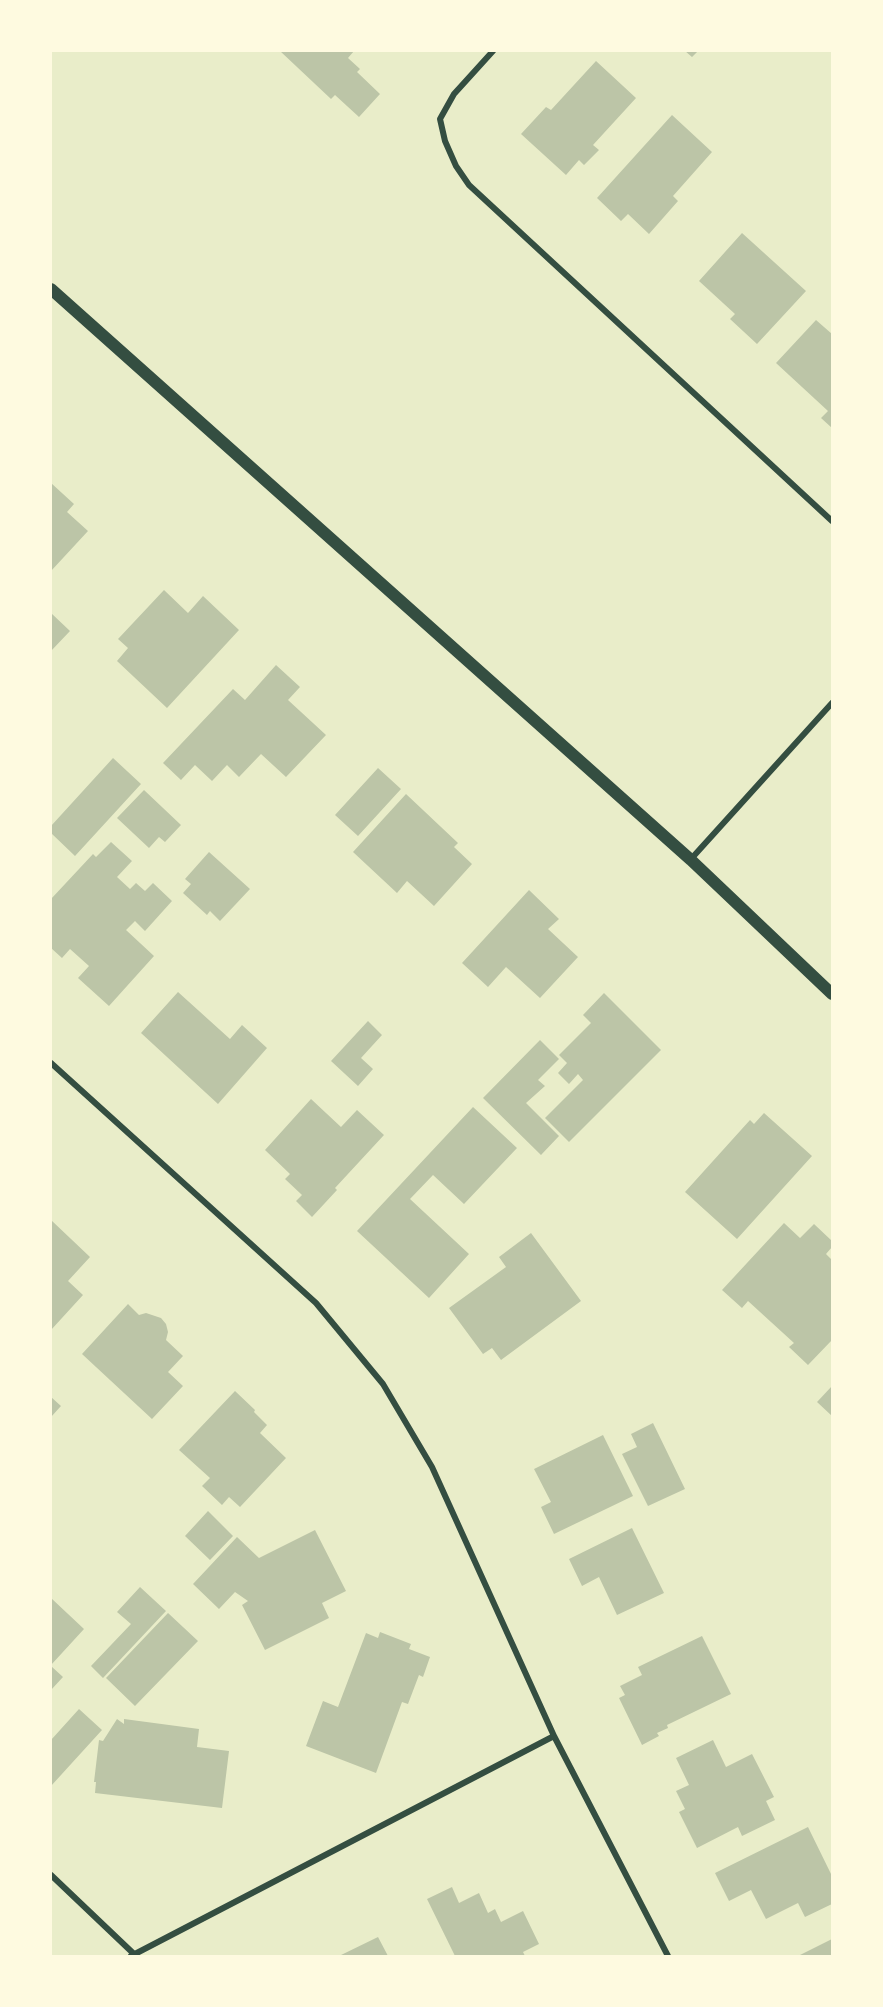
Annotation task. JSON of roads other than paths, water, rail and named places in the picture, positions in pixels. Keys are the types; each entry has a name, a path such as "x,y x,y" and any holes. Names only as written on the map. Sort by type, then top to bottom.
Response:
{"main road":[{"path":"51,289 691,860 832,994"}],"street":[{"path":"493,51 454,94 440,119 445,141 456,166 469,185 832,521"},
{"path":"691,860 832,703"},
{"path":"51,1063 316,1303 383,1384 432,1467 554,1736 668,1956"},
{"path":"51,1875 132,1955 554,1736"}]}
